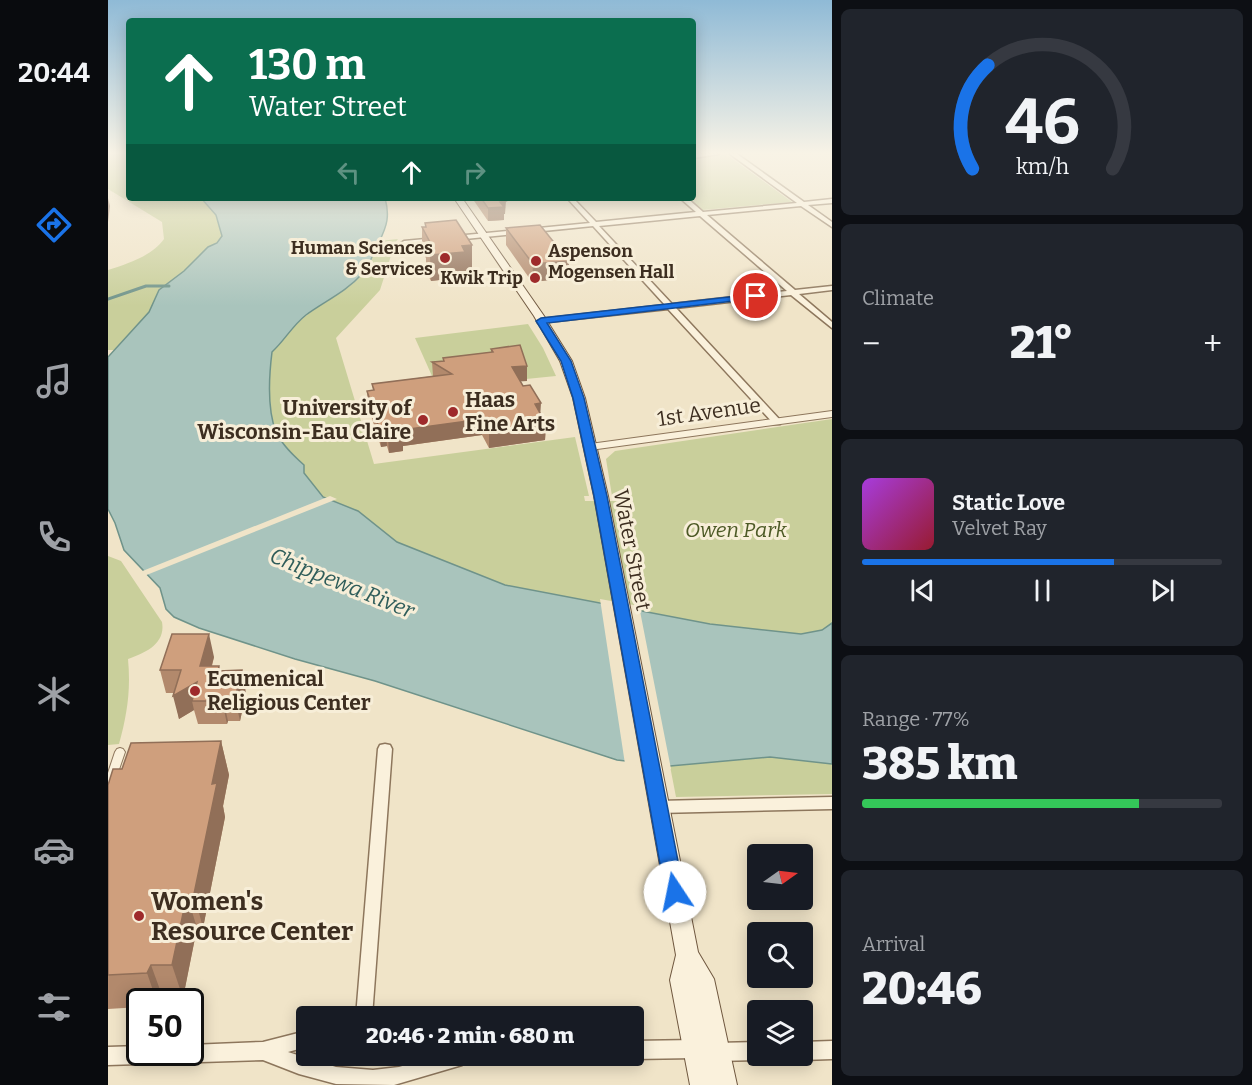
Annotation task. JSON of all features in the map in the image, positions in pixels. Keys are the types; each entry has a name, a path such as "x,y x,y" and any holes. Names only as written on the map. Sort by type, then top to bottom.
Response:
{"main road":[{"name":"Water Street","path":"463,205 566,361 579,398 601,496 687,955 682,980 706,1050"},
{"path":"703,1085 706,1050"},
{"path":"706,1050 724,1085"}],"street":[{"path":"576,205 777,422"},
{"path":"690,205 832,326"},
{"path":"404,243 797,205"},
{"path":"804,205 832,225"},
{"path":"541,321 832,288"},
{"name":"1st Avenue","path":"590,447 832,414"},
{"path":"365,1006 386,749"},
{"path":"108,787 120,752"},
{"path":"657,802 832,802"},
{"path":"108,1056 263,1052 296,1042"},
{"path":"644,1050 747,1051"},
{"path":"813,1051 832,1050"},
{"path":"263,1052 296,1064"},
{"path":"302,1066 318,1072 364,1080 418,1071 433,1066"}],"green space":[{"path":"134,205 207,205 216,215 222,236 217,243 208,247 184,271 160,290 149,312 114,350 108,350 108,270 146,255 159,245 164,239 162,222"},
{"path":"697,205 763,205 703,210"},
{"name":"Owen Park","path":"398,239 380,290 336,338 374,464 575,437 589,496 584,496 585,501 618,501 617,496 612,496 606,459 615,451 832,419 832,623 822,630 801,634 710,624 505,585 397,542 358,511 323,497 304,473 304,465 285,446 276,432 270,403 272,351 307,315 343,291 363,274 379,241"},
{"path":"528,324 543,348 556,376 526,379 432,376 415,338"},
{"path":"108,556 121,561 162,622 162,630 161,636 153,647 128,659 129,692 122,733 119,744 108,745"},
{"path":"770,757 832,764 832,794 676,797 670,766"}],"water":[{"name":"Chippewa River","path":"207,205 386,205 386,226 365,271 349,286 301,319 272,352 270,403 276,432 285,446 304,465 304,473 323,497 358,511 397,542 505,585 710,624 801,634 822,630 832,623 832,764 770,757 670,766 617,760 375,681 295,659 199,628 174,617 166,609 160,588 124,550 108,509 108,357 149,312 159,290 184,271 208,247 217,243 222,236 216,215"}],"pier":[{"path":"330,496 337,499 144,576 140,572"},
{"path":"600,599 639,606 671,769 625,764"}],"building":[{"path":"486,205 502,205 504,207 488,208"},
{"path":"456,220 472,245 462,246 465,252 430,255 425,246 432,246 422,227 426,227 425,223"},
{"path":"540,225 569,261 533,264 506,228"},
{"name":"Haas Fine Arts","path":"520,345 527,366 512,367 523,386 530,385 541,403 535,404 546,424 489,433 482,419 401,430 403,435 388,437 386,431 380,431 367,391 374,390 372,384 452,374 432,362 444,361 443,358 493,352 491,349"},
{"path":"172,634 209,634 200,666 219,666 218,671 242,670 235,698 223,698 222,701 192,701 197,682 173,696 181,670 160,670"},
{"path":"221,741 212,784 217,783 194,894 187,895 172,965 151,965 147,973 108,975 108,785 113,769 122,769 131,743"}],"waterway":[{"path":"108,299 146,286 169,286"}],"place":[{"name":"Human Sciences & Services","path":"445,258"},
{"name":"Aspenson Mogensen Hall","path":"536,261"},
{"name":"Kwik Trip","path":"535,278"},
{"name":"Haas Fine Arts","path":"453,412"},
{"name":"University of Wisconsin-Eau Claire","path":"423,420"},
{"name":"Ecumenical Religious Center","path":"195,691"},
{"name":"Women's Resource Center","path":"139,916"}],"route":[{"path":"675,892 601,496 579,398 566,361 541,321 756,296"}]}
